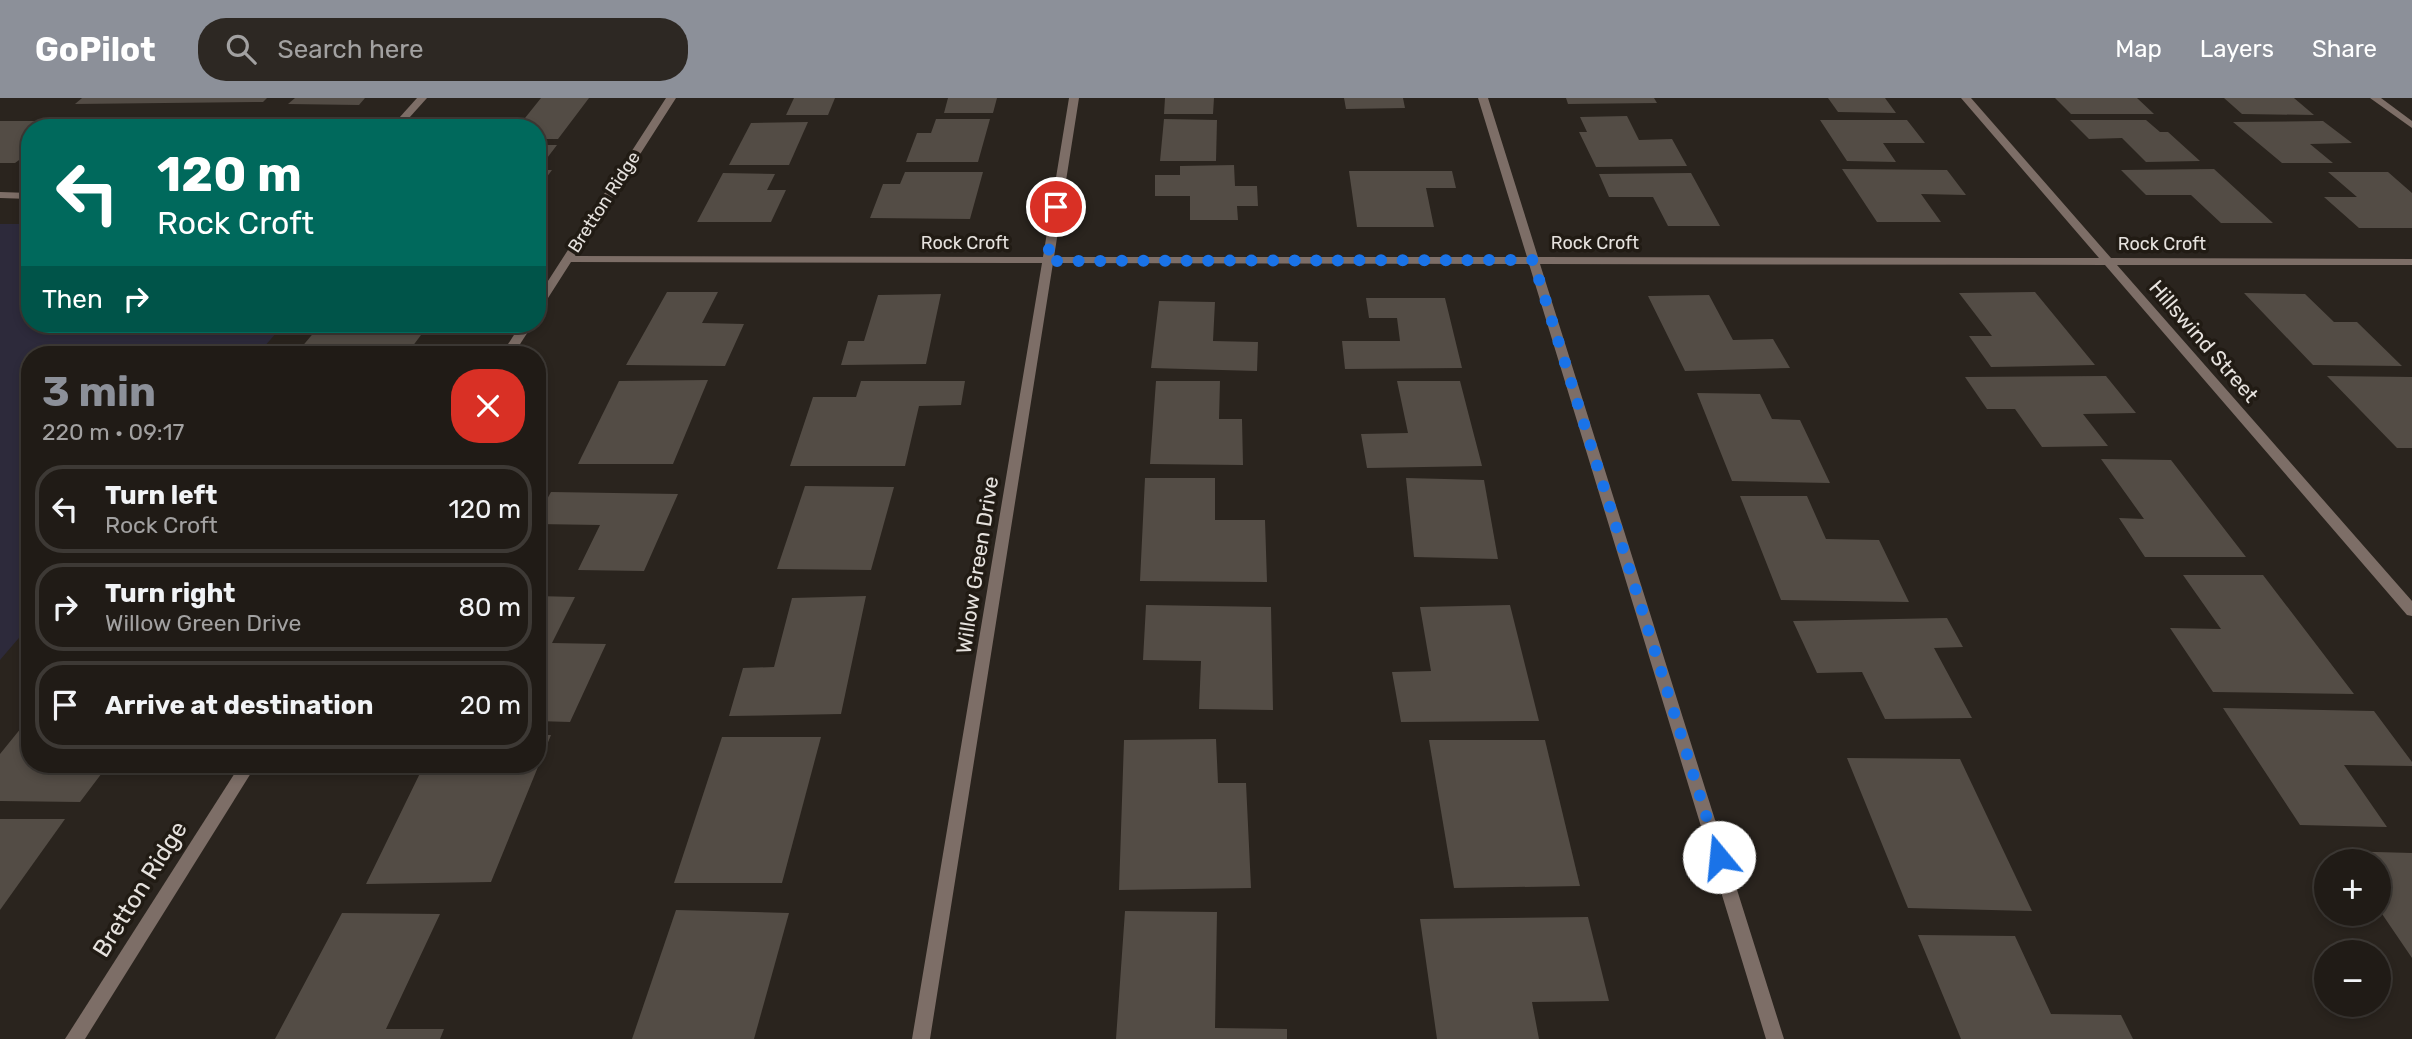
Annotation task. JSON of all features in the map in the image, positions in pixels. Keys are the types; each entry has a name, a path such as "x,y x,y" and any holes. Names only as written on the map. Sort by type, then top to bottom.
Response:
{"street":[{"path":"403,119 422,98"},
{"name":"Bretton Ridge","path":"546,293 671,98"},
{"name":"Willow Green Drive","path":"921,1039 1074,98"},
{"path":"1483,98 1775,1039"},
{"name":"Hillswind Street","path":"1966,98 2412,611"},
{"path":"2375,98 2412,125"},
{"path":"0,195 21,195"},
{"name":"Rock Croft","path":"567,259 2412,262"},
{"name":"Bretton Ridge","path":"74,1039 243,773"}],"shaded area":[{"path":"0,224 21,224 21,333 276,333 265,346 21,346 21,636 0,660"}],"building":[{"path":"82,98 267,98 263,102 75,104"},
{"path":"295,98 365,98 359,105 288,104"},
{"path":"541,98 589,98 558,139 546,139 546,119 524,119"},
{"path":"794,98 835,98 828,115 786,115"},
{"path":"948,98 997,98 993,113 944,113"},
{"path":"1165,98 1214,98 1213,114 1164,114"},
{"path":"1344,98 1403,98 1405,108 1346,109"},
{"path":"1566,98 1654,98 1657,103 1568,104"},
{"path":"1828,98 1885,98 1896,113 1838,112"},
{"path":"2055,98 2137,98 2154,114 2071,114"},
{"path":"2224,98 2294,98 2314,115 2242,114"},
{"path":"1627,116 1639,140 1672,139 1687,166 1596,167 1579,132 1587,132 1580,117"},
{"path":"936,119 990,119 978,162 906,162 917,133 931,133"},
{"path":"1164,119 1217,120 1216,161 1160,161"},
{"path":"1820,120 1907,120 1925,143 1883,143 1896,162 1847,161"},
{"path":"2070,120 2146,120 2160,132 2168,132 2200,161 2146,162 2122,138 2089,139"},
{"path":"0,121 21,121 21,159 15,163 0,163"},
{"path":"2323,121 2352,143 2310,144 2333,163 2282,163 2233,122"},
{"path":"808,122 789,165 729,165 751,123"},
{"path":"546,145 557,145 546,159"},
{"path":"1234,165 1235,186 1257,186 1258,206 1237,206 1238,220 1190,220 1190,196 1155,196 1155,175 1180,175 1180,166"},
{"path":"1842,169 1947,170 1966,195 1921,194 1941,222 1877,222"},
{"path":"2214,169 2273,223 2221,223 2191,195 2146,195 2121,170"},
{"path":"1349,171 1452,171 1456,188 1426,188 1434,227 1357,227"},
{"path":"905,172 983,172 970,219 870,218 883,184 900,184"},
{"path":"2328,172 2388,172 2412,193 2412,228 2359,228 2324,197 2357,197"},
{"path":"723,173 775,174 767,190 786,190 771,222 697,222"},
{"path":"1691,173 1720,226 1668,226 1653,197 1609,197 1599,174"},
{"path":"667,292 718,292 702,323 744,324 725,366 626,365"},
{"path":"2035,292 2095,365 1991,367 1969,336 1992,336 1959,293"},
{"path":"2244,293 2305,294 2334,322 2357,322 2402,366 2313,365"},
{"path":"941,294 926,364 841,365 848,341 864,341 878,295"},
{"path":"1709,295 1733,340 1773,339 1790,368 1685,371 1648,296"},
{"path":"1366,298 1445,298 1462,368 1345,369 1342,341 1400,341 1397,318 1369,318"},
{"path":"1159,301 1215,302 1213,341 1258,342 1257,371 1151,368"},
{"path":"313,333 422,333 413,346 303,346"},
{"path":"2106,376 2136,413 2083,414 2108,446 2042,447 2015,409 1987,409 1965,377"},
{"path":"2327,376 2412,377 2412,448 2397,448"},
{"path":"708,380 673,464 578,464 619,381"},
{"path":"861,381 965,381 961,405 919,406 905,466 790,466 813,397 856,397"},
{"path":"1156,381 1220,381 1219,419 1242,419 1243,465 1150,464"},
{"path":"1397,381 1460,381 1482,466 1367,468 1361,434 1408,433"},
{"path":"1697,393 1760,394 1772,419 1800,420 1830,483 1732,481"},
{"path":"2101,459 2171,460 2246,557 2145,557 2119,518 2144,519"},
{"path":"1145,478 1215,478 1215,520 1265,520 1267,582 1140,581"},
{"path":"1406,478 1484,480 1498,559 1414,557"},
{"path":"805,486 894,487 871,570 777,569"},
{"path":"551,492 678,494 644,571 578,570 600,525 546,524 546,501"},
{"path":"1740,496 1807,496 1826,539 1879,540 1909,602 1781,600"},
{"path":"2183,575 2263,575 2354,694 2213,692 2170,628 2221,629"},
{"path":"546,596 575,597 552,643 606,644 570,722 546,721"},
{"path":"866,596 841,714 729,716 743,668 774,667 792,598"},
{"path":"1146,605 1271,607 1273,710 1199,709 1201,661 1143,660"},
{"path":"1510,605 1539,721 1401,722 1392,672 1431,671 1420,607"},
{"path":"1947,618 1963,647 1934,648 1972,718 1885,719 1862,672 1817,673 1793,621"},
{"path":"2223,708 2374,711 2412,762 2412,766 2344,765 2387,827 2300,825"},
{"path":"21,728 21,773 102,773 80,802 0,801 0,754"},
{"path":"722,737 821,737 782,883 674,883"},
{"path":"1216,739 1218,783 1246,783 1251,888 1119,890 1124,740"},
{"path":"1429,740 1545,740 1580,886 1454,888"},
{"path":"1847,758 1960,759 2032,911 1908,908"},
{"path":"420,773 535,773 491,882 366,884"},
{"path":"0,819 65,819 0,910"},
{"path":"2391,852 2412,853 2412,958 2390,926"},
{"path":"676,910 789,913 754,1039 632,1039"},
{"path":"1125,911 1217,912 1215,1028 1287,1029 1287,1039 1116,1039"},
{"path":"342,913 440,914 386,1029 444,1029 440,1039 275,1039"},
{"path":"1588,917 1609,1001 1532,1002 1539,1039 1437,1039 1420,919"},
{"path":"1918,935 2015,936 2051,1014 2121,1015 2133,1039 1961,1039"}],"route":[{"path":"1056,207 1047,261 1533,260 1719,857"}]}
